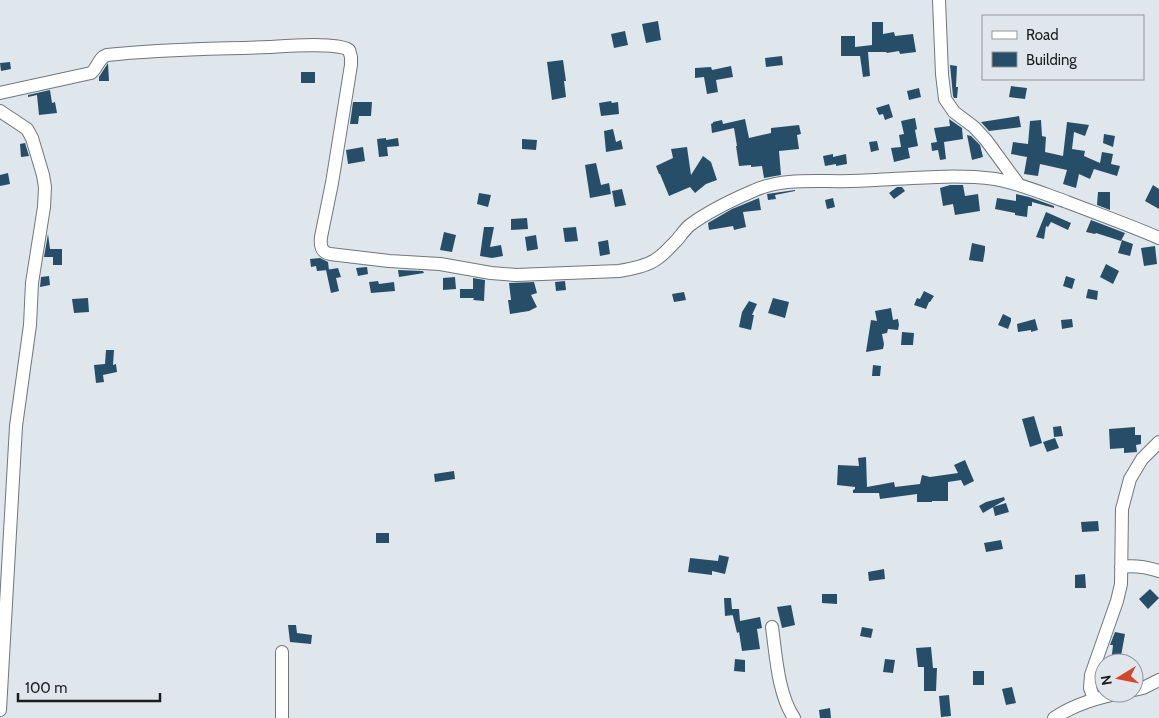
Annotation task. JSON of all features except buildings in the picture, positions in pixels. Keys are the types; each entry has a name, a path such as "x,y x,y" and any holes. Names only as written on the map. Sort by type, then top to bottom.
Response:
{"street":[{"path":"939,0 945,99 954,112 986,140 1019,185"},
{"path":"0,93 91,73 95,70 100,60 107,55 131,52 314,45 344,47 349,50 351,65 320,245 325,253 330,254 389,261 440,264 491,273 516,275 619,271 635,268 657,259 688,226 712,211 756,189 786,182 936,177 971,177 1019,185 1159,238"},
{"path":"0,111 27,129 30,134 45,187 44,207 32,283 30,325 6,492 0,710"},
{"path":"1099,653 1121,584 1122,509 1130,478 1142,459 1159,442"},
{"path":"1121,567 1140,566 1159,571"},
{"path":"772,627 784,699 794,718"},
{"path":"282,652 282,718"},
{"path":"1054,718 1094,699 1090,688 1094,669"},
{"path":"1144,688 1159,680"}]}
